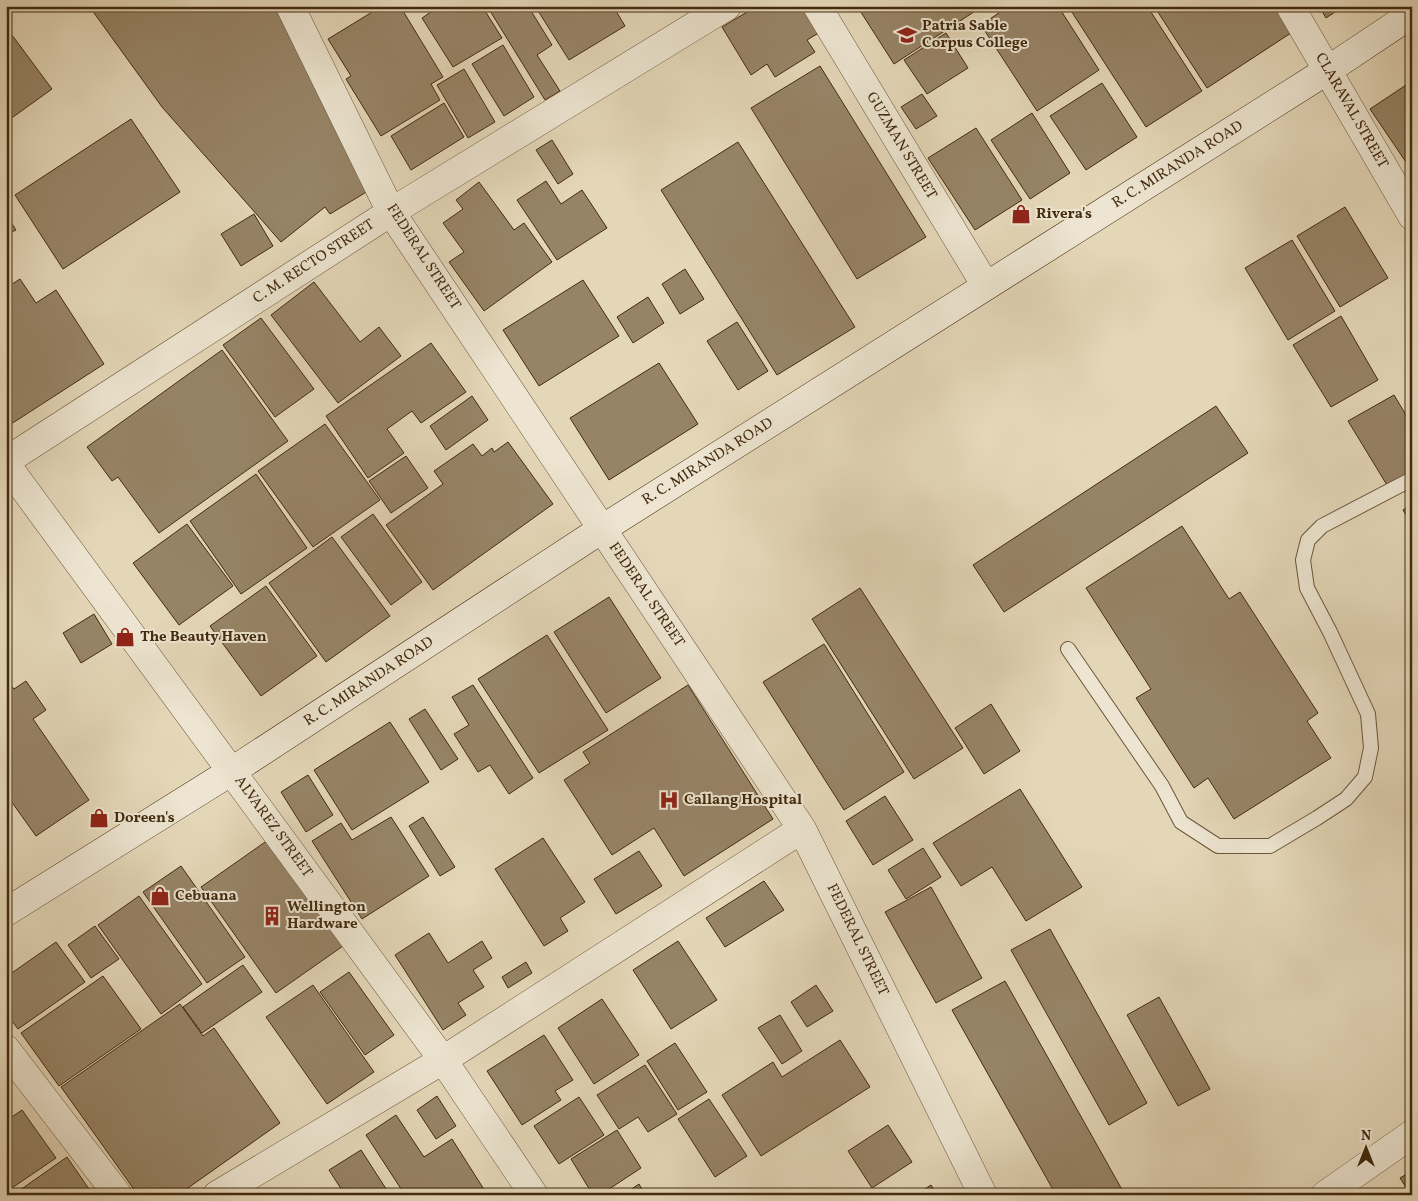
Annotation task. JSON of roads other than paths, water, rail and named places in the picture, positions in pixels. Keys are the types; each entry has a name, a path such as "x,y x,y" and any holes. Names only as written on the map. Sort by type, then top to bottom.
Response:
{"street":[{"name":"FEDERAL STREET","path":"290,6 391,212 802,829 983,1195"},
{"name":"C. M. RECTO STREET","path":"6,462 391,212 728,6"},
{"name":"GUZMAN STREET","path":"817,6 986,286"},
{"name":"CLARAVAL STREET","path":"1290,6 1412,216"},
{"name":"R. C. MIRANDA ROAD","path":"6,912 232,772 602,529 1328,70 1412,14"},
{"name":"ALVAREZ STREET","path":"6,462 442,1060 534,1195"},
{"path":"217,1195 442,1060 802,829"},
{"path":"6,1049 118,1195"},
{"path":"1325,1195 1412,1134"}],"lane":[{"path":"1068,649 1162,786 1181,822 1218,846 1270,846 1346,799 1365,777 1371,748 1368,714 1330,632 1307,588 1303,560 1308,540 1322,526 1412,479"}],"place":[{"name":"Patria Sable Corpus College","path":"907,35"},
{"name":"Rivera's","path":"1021,214"},
{"name":"The Beauty Haven","path":"125,637"},
{"name":"Callang Hospital","path":"669,800"},
{"name":"Doreen's","path":"99,818"},
{"name":"Cebuana","path":"160,896"},
{"name":"Wellington Hardware","path":"272,916"}]}
